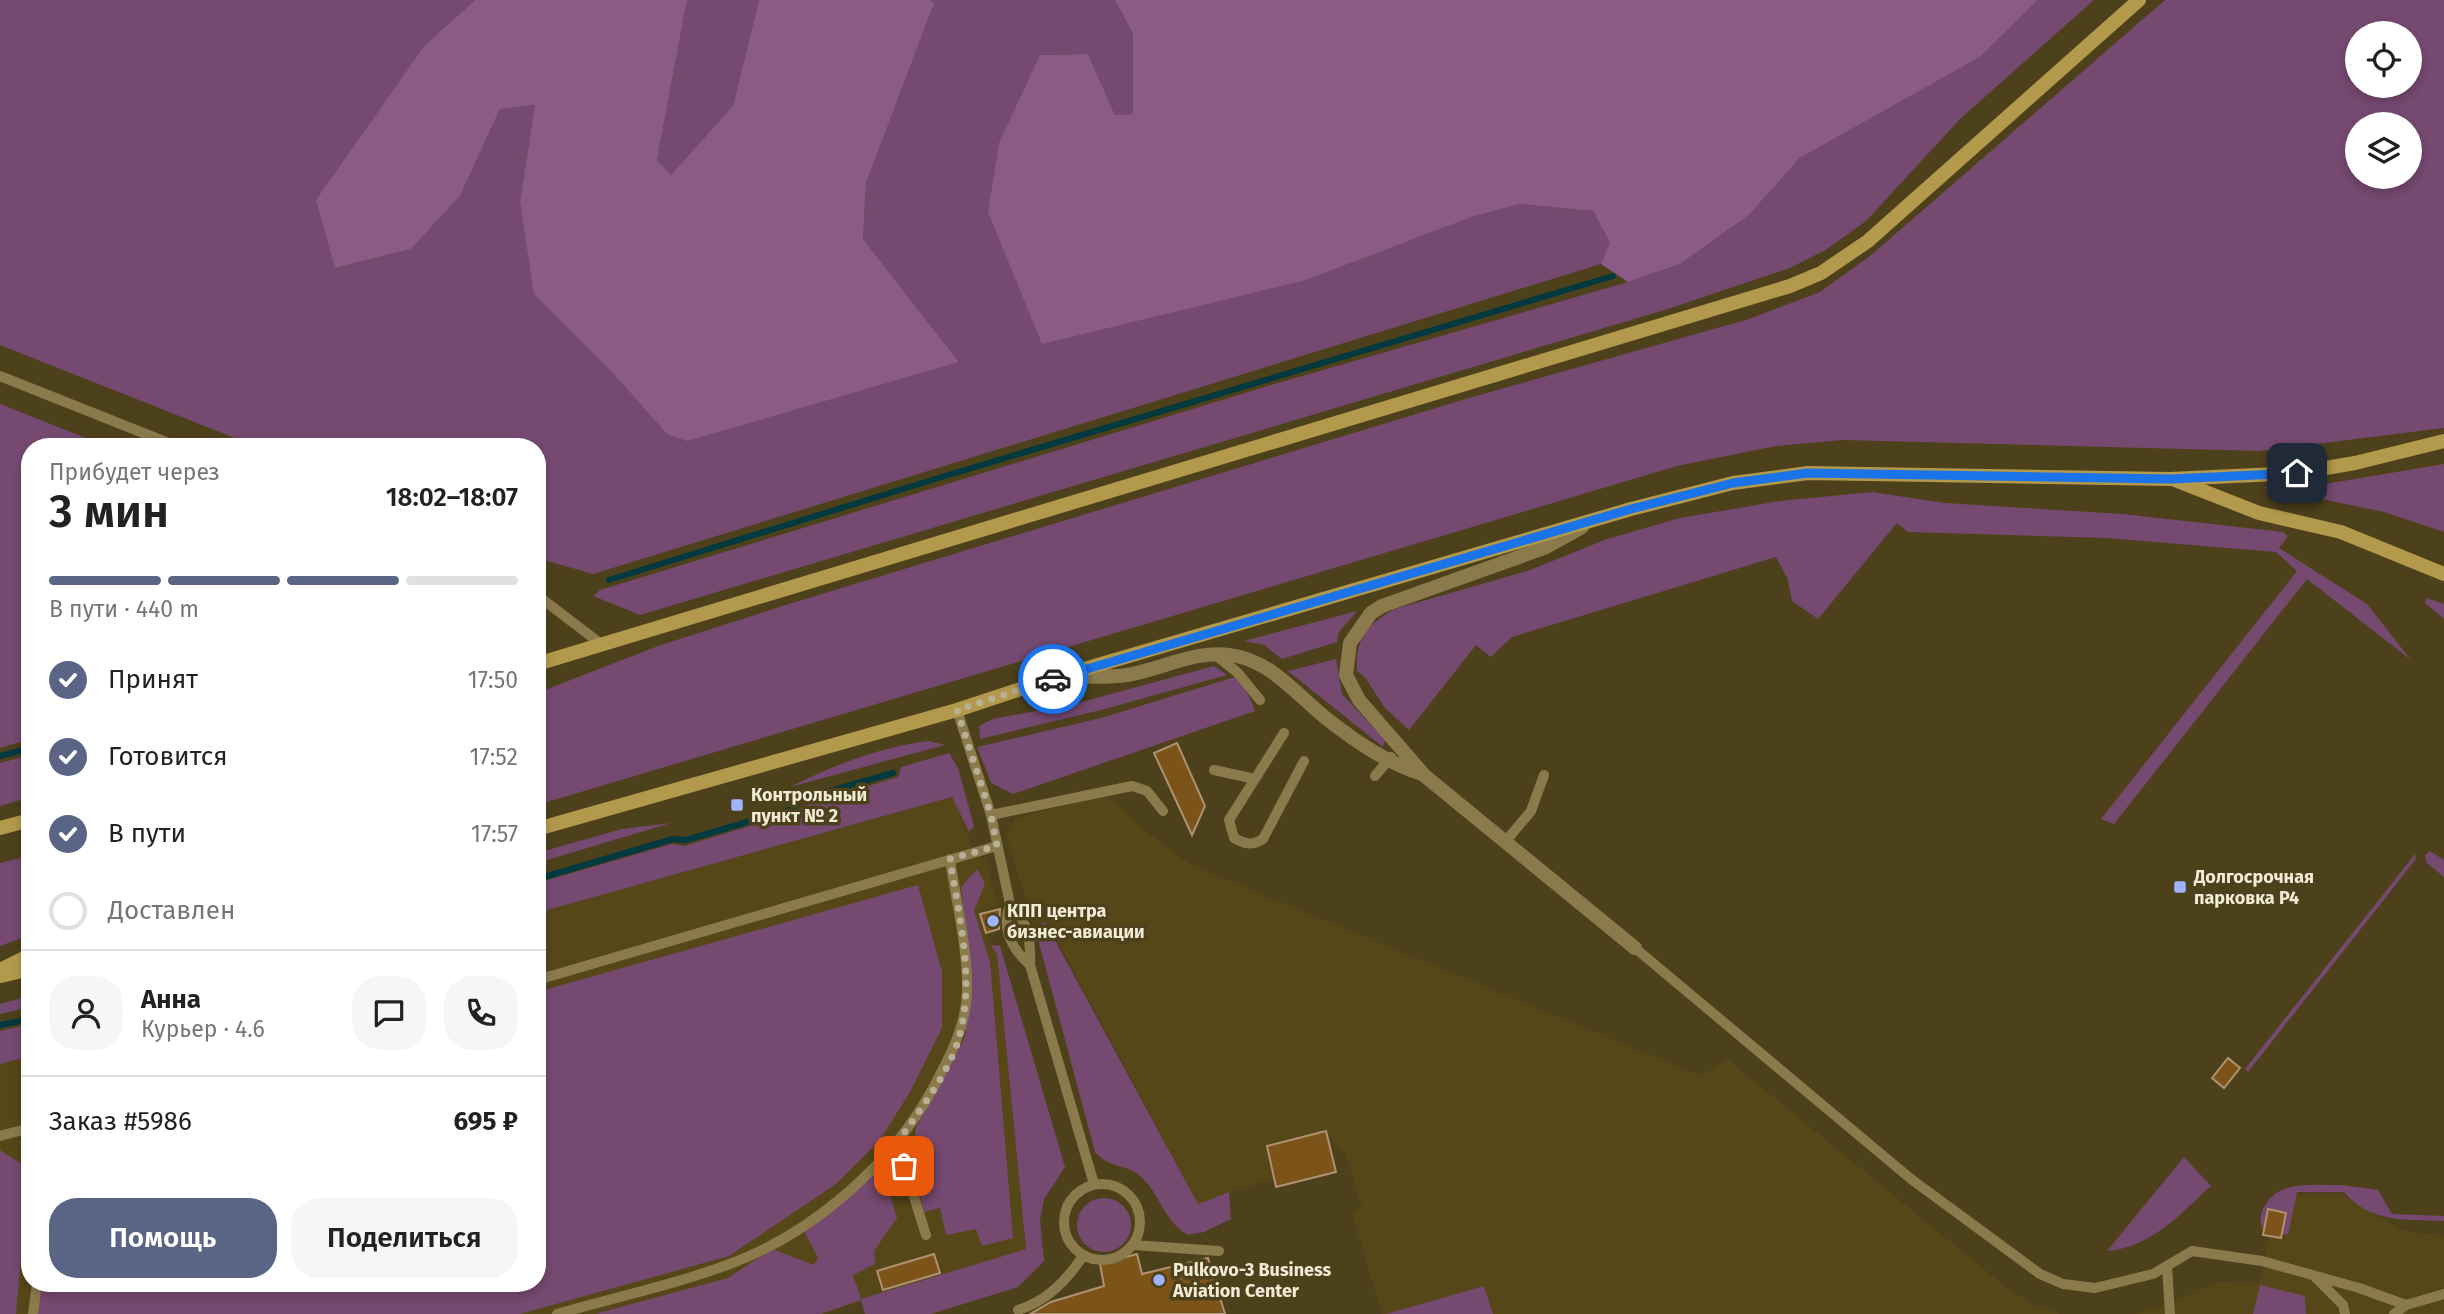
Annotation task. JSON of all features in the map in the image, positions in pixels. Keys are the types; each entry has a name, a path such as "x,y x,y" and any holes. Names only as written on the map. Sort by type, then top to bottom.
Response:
{"main road":[{"path":"546,661 1698,316 1811,278 1868,240 2139,0"},
{"path":"546,826 957,710 1057,677 1631,509 1733,483 1808,473 2171,479 2297,473 2355,463 2444,441"},
{"path":"2171,479 2259,513 2341,531 2444,574"},
{"path":"546,819 605,809"},
{"path":"0,828 21,822"},
{"path":"0,970 21,960"},
{"path":"0,977 21,971"}],"street":[{"path":"1587,524 1544,548 1382,606 1365,620 1349,643 1346,676 1359,700 1401,745 1425,776 1635,948"},
{"path":"1057,677 1126,675 1198,655 1214,654 1252,660 1269,669 1328,720 1387,762 1425,776"}],"lane":[{"path":"0,376 156,438"},
{"path":"546,602 601,644"},
{"path":"1214,654 1238,673 1260,700"},
{"path":"957,710 991,815 1010,904 1005,917 1008,934 1015,952 1030,965"},
{"path":"1284,733 1229,820 1234,838 1255,844 1262,839 1304,761"},
{"path":"1375,776 1401,745"},
{"path":"1214,770 1255,779"},
{"path":"1505,842 1531,811 1544,775"},
{"path":"991,815 1132,786 1147,791 1163,811"},
{"path":"546,977 997,846"},
{"path":"557,1314 736,1262 791,1234 846,1192 897,1143 924,1104 958,1043 967,992 950,859"},
{"path":"1010,904 1021,914 1027,930 1031,945 1030,965 1094,1184"},
{"path":"1635,948 1911,1179 2040,1273 2063,1284 2095,1288 2128,1282 2167,1266 2192,1251 2238,1255 2359,1288 2406,1305"},
{"path":"0,1136 21,1130"},
{"path":"897,1143 926,1235"},
{"path":"1094,1184 1112,1185 1129,1194 1139,1209 1140,1228 1133,1245 1119,1257 1101,1261 1083,1256 1069,1244 1063,1226 1066,1207 1077,1192 1094,1184"},
{"path":"1133,1245 1219,1251"},
{"path":"1018,1310 1033,1306 1062,1285 1083,1256"},
{"path":"2167,1266 2170,1314"},
{"path":"2316,1278 2343,1306 2345,1314"},
{"path":"33,1314 36,1292"},
{"path":"2394,1314 2406,1305 2444,1294"}],"shaded area":[{"path":"0,0 475,0 425,45 335,268 411,249 460,196 500,109 535,105 520,201 611,371 667,433 959,362 863,239 866,183 933,4 930,0 1115,0 1133,34 1133,114 1115,115 1088,54 1041,55 1306,280 1472,217 1519,204 1593,211 1610,243 1601,264 593,574 546,561 546,438 235,438 0,345"},
{"path":"475,0 687,0 657,160 671,175 733,106 759,0 930,0 934,3 866,183 863,239 959,362 687,441 667,434 611,371 534,294 520,201 535,105 500,109 460,196 411,249 335,268 316,200 425,45"},
{"path":"687,0 759,0 733,107 671,176 657,160"},
{"path":"1115,0 2038,0 1980,57 1800,158 1749,215 1680,264 1628,282 1601,264 1610,243 1593,211 1519,204 1472,217 1306,280 1042,344 988,212 999,143 1040,55 1088,54 1115,115 1133,114 1133,34"},
{"path":"2038,0 2094,0 1960,119 1866,221 1827,249 1790,268 1668,309 640,615 593,596 600,590 1271,385 1628,282 1680,264 1749,215 1800,158 1980,57"},
{"path":"2165,0 2444,0 2444,428 2261,451 1843,440 1776,446 1677,466 546,802 546,690 658,646 792,603 1469,398 1749,319 1820,292 1870,256"},
{"path":"0,404 86,438 21,438 21,742 0,748"},
{"path":"2444,464 2444,532 2384,512 2263,487 2325,484"},
{"path":"1872,492 1945,503 2123,514 2283,532 2288,536 2279,548 2367,604 2411,660 2307,579 2114,824 2101,819 2297,571 2276,552 2106,538 1908,532 1897,523 1818,619 1792,601 1788,580 1776,557 1512,637 1491,657 1476,645 1409,730 1385,708 1364,676 1357,671 1358,650 1365,634 1377,621 1395,609 1530,570 1607,539 1680,518 1780,501"},
{"path":"2427,598 2444,604 2444,619 2425,603"},
{"path":"1357,611 1339,632 1337,642 1282,659 1264,645 1244,641"},
{"path":"1336,659 1342,694 1385,740 1383,747 1288,671"},
{"path":"1214,666 1227,675 1101,710 980,739 979,726 993,719 1078,703"},
{"path":"1235,677 1247,692 1255,711 1013,794 991,783 977,747 1101,718"},
{"path":"929,741 945,745 790,787 858,758"},
{"path":"949,753 958,768 974,826 969,832 952,797 546,910 546,880 672,844 684,846 796,812 806,805 898,777 901,767"},
{"path":"21,757 21,800 0,806 0,763"},
{"path":"1100,796 1115,802 1143,829 1191,865 1701,1076 1727,1059 2008,1289 2029,1302 2060,1314 1382,1314 1352,1212 1362,1208 1345,1152 1338,1149 1326,1131 1267,1146 1274,1178 1198,1204 1049,924 1045,922 1035,928 1006,835 1011,823 1020,817"},
{"path":"953,797 974,851 986,861 998,905 981,911 980,914 997,954 1026,1249 821,1314 0,1314 0,1064 21,1058 21,1292 546,1292 546,910"},
{"path":"671,823 546,860 546,850 622,829"},
{"path":"2430,851 2444,860 2444,877 2426,862 2425,855"},
{"path":"2415,854 2416,859 2248,1072 2245,1069"},
{"path":"21,858 21,938 0,946 0,863"},
{"path":"977,869 985,884 974,911 990,962 1013,1238 982,1246 976,1229 946,1235 940,1208 924,1212 916,1178 923,1169 915,1130 965,1037 970,972 961,887"},
{"path":"918,885 942,972 942,1028 910,1092 879,1141 836,1184 729,1256 520,1314 38,1314 40,1292 546,1292 546,989"},
{"path":"1045,922 1198,1204 1229,1192 1231,1219 1204,1232 1188,1235 1173,1222 1139,1175 1106,1161 1095,1152 1035,928"},
{"path":"991,945 1000,946 1065,1167 1044,1199 1040,1220 1044,1261 1018,1287 931,1314 865,1314 861,1300 821,1314 595,1314 728,1278 772,1249 814,1265 818,1258 804,1231 880,1163 897,1218 874,1251 875,1264 853,1275 861,1299 1026,1249 997,954"},
{"path":"21,998 21,1009 0,1014 0,1004"},
{"path":"21,1026 21,1058 0,1064 0,1031"},
{"path":"0,1150 21,1164 21,1258 16,1314 0,1314"},
{"path":"2184,1157 2211,1186 2164,1228 2138,1243 2107,1251"},
{"path":"2300,1185 2342,1185 2378,1190 2392,1214 2444,1216 2444,1221 2403,1220 2377,1215 2354,1202 2344,1192 2297,1192 2288,1235 2263,1229 2262,1210 2273,1196 2281,1191"},
{"path":"2341,1195 2402,1230 2444,1237 2444,1314 2135,1314 2158,1308 2218,1282 2259,1284 2274,1211 2284,1197"},
{"path":"1104,1198 1123,1206 1131,1225 1123,1244 1104,1252 1085,1244 1077,1225 1085,1206"},
{"path":"2260,1285 2305,1296 2306,1314 2253,1314"},
{"path":"1484,1286 1493,1314 1386,1314"}],"building":[{"path":"1177,743 1205,806 1192,835 1154,753"},
{"name":"КПП центра бизнес-авиации","path":"1000,909 999,929 986,933 980,914"},
{"path":"2228,1058 2240,1068 2224,1088 2212,1078"},
{"path":"1326,1131 1336,1172 1276,1187 1267,1146"},
{"path":"2268,1209 2286,1213 2281,1238 2263,1235"},
{"path":"934,1254 940,1273 883,1290 877,1271"},
{"name":"Pulkovo-3 Business Aviation Center","path":"1137,1254 1142,1274 1208,1258 1225,1314 1030,1314 1051,1302 1104,1286 1100,1264"}],"waterway":[{"path":"609,580 935,479 1613,276"},
{"path":"0,756 21,750"},
{"path":"546,876 673,839 686,840 792,809 802,799 893,773"},
{"path":"0,1025 21,1021"}],"way so far":[{"path":"904,1166 897,1143 924,1104 958,1043 967,992 950,859 997,846 991,815 957,710 1053,679"}],"place":[{"name":"Контрольный пункт № 2","path":"737,805"},
{"name":"Долгосрочная парковка P4","path":"2180,887"},
{"name":"КПП центра бизнес-авиации","path":"993,921"},
{"name":"Pulkovo-3 Business Aviation Center","path":"1159,1280"}],"route":[{"path":"1053,679 1631,509 1733,483 1808,473 2171,479 2297,473"}]}
